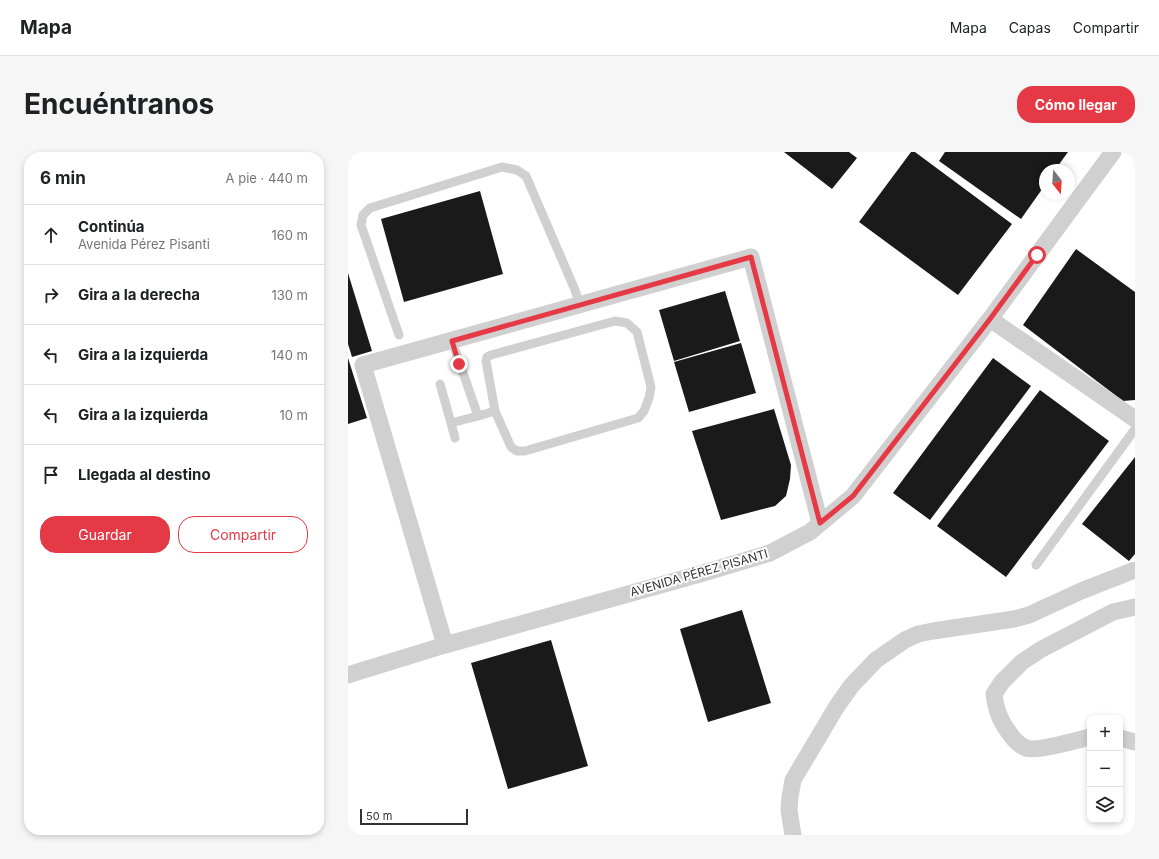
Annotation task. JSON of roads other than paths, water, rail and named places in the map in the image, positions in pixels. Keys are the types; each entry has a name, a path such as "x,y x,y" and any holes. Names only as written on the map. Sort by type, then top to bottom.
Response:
{"street":[{"name":"AVENIDA PÉREZ PISANTI","path":"348,675 445,645 770,553 810,532 853,496 990,319 1113,152"},
{"path":"445,645 363,366 751,257 820,523"},
{"path":"990,319 1135,419"},
{"path":"793,835 789,810 793,780 837,706 852,685 876,660 904,640 918,634 1014,619 1029,615 1081,591 1135,570"},
{"path":"1087,738 1038,750 1027,749 1018,744 1002,724 996,708 994,694 1002,682 1022,662 1040,650 1113,612 1135,607"},
{"path":"1123,739 1135,742"}],"lane":[{"path":"399,335 361,225 363,215 370,208 502,167 516,170 526,176 580,305"},
{"path":"615,321 627,323 637,332 651,387 644,411 638,418 525,451 517,451 511,447 496,411 486,361 487,357 491,354 615,321"},
{"path":"452,341 478,416"},
{"path":"440,384 455,438"},
{"path":"451,423 496,411"},
{"path":"1036,565 1135,429"}]}
